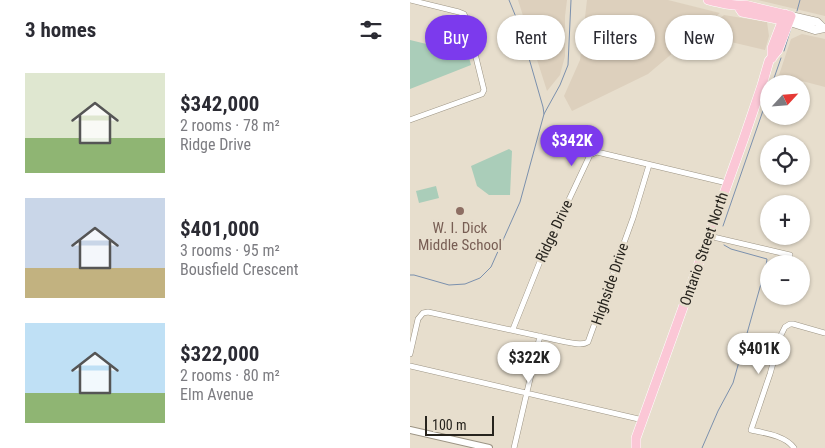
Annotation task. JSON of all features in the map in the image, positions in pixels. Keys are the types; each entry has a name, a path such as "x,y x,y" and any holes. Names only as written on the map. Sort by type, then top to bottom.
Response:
{"main road":[{"path":"708,0 738,6 742,12 817,22 824,28"},
{"name":"Ontario Street North","path":"629,448 636,444 744,138 769,61 778,50 787,18"}],"street":[{"path":"410,0 432,3 464,14 484,90 482,94 410,120"},
{"name":"Ridge Drive","path":"513,329 541,258 590,155 597,152 727,183"},
{"name":"Highside Drive","path":"410,354 418,319 425,312 586,344 650,165"},
{"path":"708,236 790,255"},
{"path":"794,448 784,440 751,430 785,327 793,324 825,333"},
{"path":"514,448 540,336"},
{"path":"410,366 643,420"},
{"path":"410,430 488,448"}],"shaded area":[{"path":"518,0 567,0 565,16 523,15"},
{"path":"587,0 668,0 720,13 718,15 665,15 665,60 648,74 572,111 564,96 580,60 655,60 655,15 585,15"},
{"path":"758,0 825,0 825,16"},
{"path":"733,16 767,22 769,36 765,50 733,42"},
{"path":"802,34 825,39 825,87 810,83 810,75 779,75 791,39"},
{"path":"537,60 564,60 560,75 547,91"}],"green space":[{"path":"410,40 425,44 425,60 470,60 471,65 410,89"},
{"path":"509,149 512,151 510,195 489,195 477,186 471,166"},
{"path":"436,186 439,198 419,203 416,191"}],"waterway":[{"path":"509,0 520,27 544,114"},
{"path":"410,275 449,285 465,284 480,278 491,267 520,202 544,114 560,85 568,65 571,0"},
{"path":"797,11 800,0"},
{"path":"784,51 791,28"},
{"path":"775,75 781,58"},
{"path":"723,226 760,119"},
{"path":"702,448 733,383 767,259 731,249 724,245"}],"place":[{"name":"W. I. Dick Middle School","path":"460,211"}]}
